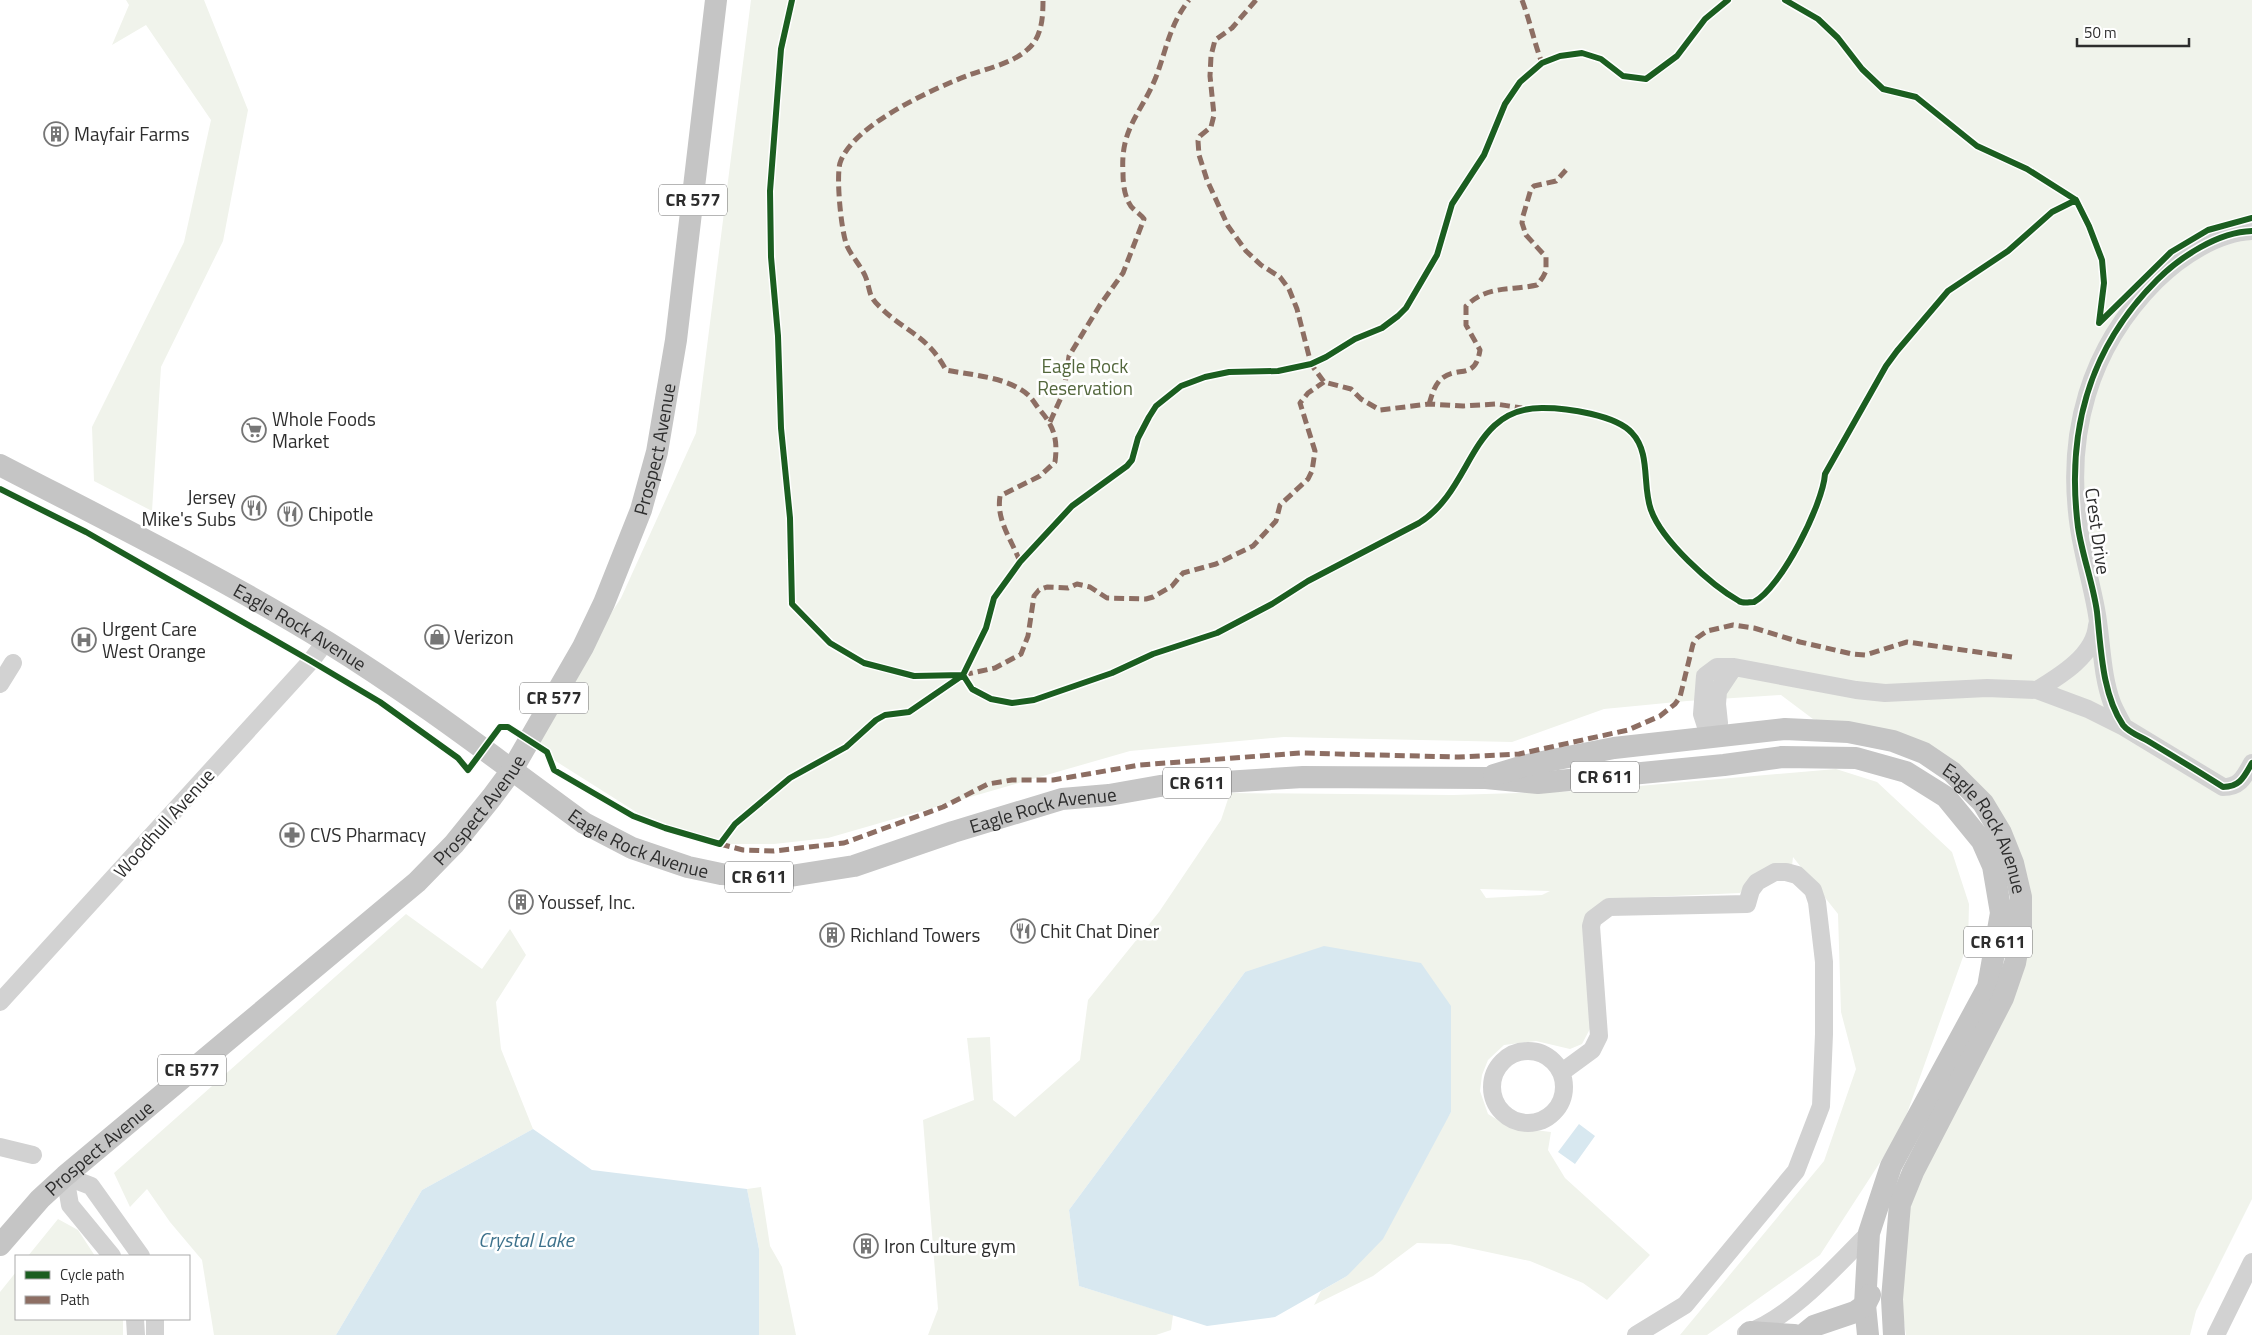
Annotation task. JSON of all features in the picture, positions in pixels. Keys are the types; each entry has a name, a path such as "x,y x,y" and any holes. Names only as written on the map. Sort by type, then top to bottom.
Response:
{"main road":[{"name":"Prospect Avenue","path":"0,1245 40,1199 65,1176 417,882 476,817 512,770 594,624 641,510 650,482 676,340 716,0"},
{"name":"Eagle Rock Avenue","path":"0,465 193,564 326,641 374,671 584,823 632,848 669,862 704,871 761,877 808,874 854,866 953,832 1062,800 1109,795 1160,786 1303,777 1486,778 1538,783 1724,765 1782,757 1856,758 1906,772 1946,798 1982,841 1993,866 2001,913 1988,987 1891,1166 1869,1233 1865,1305 1868,1335"},
{"name":"Eagle Rock Avenue","path":"1486,778 1527,765 1614,748 1785,729 1848,732 1893,741 1924,753 1952,772 1983,803 2000,833 2013,864 2021,897 2021,930 2015,963 2003,998 1913,1172 1900,1204 1897,1220 1892,1299 1894,1335"},
{"path":"1710,738 1724,765"},
{"path":"1609,776 1628,762 1694,754 1704,750 1710,738"},
{"path":"1803,1335 1814,1326 1855,1312 1865,1305 1872,1292 1883,1244 1897,1220"},
{"path":"1746,1334 1794,1335"}],"street":[{"name":"Crest Drive","path":"2124,727 2112,703 2106,680 2097,622 2078,526 2076,447 2079,422 2094,372 2117,327 2147,290 2174,263 2201,247 2231,235 2252,231"},
{"path":"2037,690 2059,676 2080,658 2097,633 2097,622"},
{"name":"Woodhull Avenue","path":"0,1002 299,675 326,641"},
{"path":"0,684 13,663"},
{"path":"1710,738 1702,714 1705,676 1717,667 1734,667 1856,690 1885,693 1987,688 2037,690 2088,709 2124,727 2223,787 2239,784 2252,763"},
{"path":"1562,1072 1592,1050 1599,1036 1591,933 1593,919 1597,914 1609,907 1746,904 1751,890 1757,882 1774,872 1797,874 1813,890 1817,902 1824,962 1824,1014 1823,1092 1821,1106 1812,1135 1796,1171 1685,1305 1636,1335"},
{"path":"1527,1050 1541,1053 1554,1060 1562,1072 1565,1086 1563,1100 1555,1112 1544,1120 1530,1123 1516,1121 1504,1113 1495,1102 1492,1088 1494,1074 1502,1062 1514,1054 1527,1050"},
{"path":"0,1148 33,1155"},
{"path":"65,1176 70,1205 111,1255"},
{"path":"65,1176 91,1186 140,1255"},
{"path":"1746,1334 1797,1302 1869,1233"},
{"path":"2216,1335 2251,1267"},
{"path":"135,1320 136,1335"},
{"path":"155,1320 155,1335"}],"green space":[{"path":"126,0 204,0 248,110 223,241 161,367 152,511 94,481 92,427 184,242 211,120 146,25 112,45 129,5"},
{"name":"Eagle Rock Reservation","path":"751,0 2252,0 2252,1199 2196,1311 2190,1335 1906,1335 1899,1290 1911,1202 2020,924 1970,787 1889,742 1813,719 1781,695 1604,709 1512,742 1284,737 1130,751 828,838 774,844 720,844 644,817 527,743 621,598 696,433"},
{"path":"1836,769 1877,782 1952,852 1969,904 1968,943 1901,1130 1820,1255 1707,1335 1680,1335 1824,1161 1856,1069 1841,1012 1838,914 1793,857 1792,866 1758,873 1740,893 1605,899 1591,914 1592,1025 1582,1044 1570,1049 1536,1041 1504,1045 1488,1060 1482,1075 1480,1091 1488,1114 1509,1127 1551,1132 1548,1150 1565,1178 1650,1255 1607,1300 1583,1283 1530,1261 1450,1244 1417,1243 1373,1276 1314,1305 1321,1291 1347,1276 1451,1112 1451,1006 1245,972 1069,1210 1079,1286 1173,1315 1171,1330 1156,1335 928,1335 938,1309 923,1120 974,1100 967,1038 990,1037 993,1100 1015,1117 1080,1060 1088,1000 1159,912 1221,820 1230,793 1453,795 1581,791","holes":["1480,889 1550,891 1542,895 1486,898"]},
{"path":"406,914 482,969 510,929 526,955 496,1002 501,1049 533,1129 422,1190 336,1335 214,1335 202,1260 170,1222 147,1189 130,1207 114,1173"},
{"path":"761,1187 770,1246 782,1267 796,1335 759,1335 759,1249 747,1189"},
{"path":"58,1219 78,1230 94,1255 29,1255"},
{"path":"15,1273 15,1320 123,1320 123,1335 0,1335 0,1292"}],"water":[{"path":"1324,946 1421,963 1451,1006 1451,1112 1383,1239 1347,1276 1275,1317 1207,1326 1079,1286 1069,1210 1245,972"},
{"path":"1579,1124 1595,1136 1575,1164 1558,1152"},
{"name":"Crystal Lake","path":"533,1129 592,1170 747,1189 759,1249 759,1335 336,1335 422,1190"}],"marked path":[{"path":"1020,562 1002,522 999,505 1000,496 1040,476 1055,462 1056,446 1054,433 1044,415 1030,397 1019,388 999,380 946,370 939,358 924,342 890,316 874,300 870,294 866,278 849,250 845,239 840,204 839,170 840,163 848,149 860,135 877,122 936,89 969,75 1008,62 1022,54 1033,44 1039,33 1043,0"},
{"path":"1050,422 1064,391 1069,356 1100,305 1123,273 1144,219 1130,205 1125,192 1123,180 1125,144 1133,122 1156,77 1173,28 1189,0"},
{"path":"1256,0 1232,28 1215,40 1211,56 1210,76 1214,115 1211,127 1200,136 1198,141 1199,155 1207,180 1228,226 1246,251 1261,265 1280,277 1289,289 1297,309 1311,364 1324,382 1351,389 1361,399 1380,410 1429,404 1463,406 1496,404 1522,408"},
{"path":"1522,0 1542,63"},
{"path":"1429,404 1435,388 1441,379 1447,375 1470,369 1478,360 1480,350 1466,325 1466,306 1474,299 1491,292 1537,285 1543,277 1546,271 1546,257 1526,235 1522,223 1523,216 1531,189 1534,186 1556,181 1566,170"},
{"path":"963,675 995,668 1021,654 1028,636 1034,596 1039,590 1047,587 1068,588 1077,584 1090,587 1107,598 1146,599 1172,586 1183,573 1216,564 1253,546 1276,521 1280,505 1308,479 1312,471 1315,451 1300,403 1308,393 1324,382"},
{"path":"720,844 743,850 774,851 844,843 943,807 988,784 1012,780 1053,780 1140,765 1300,753 1459,757 1519,754 1628,730 1660,716 1675,704 1680,697 1693,644 1697,638 1707,631 1733,625 1754,628 1800,642 1852,654 1865,655 1907,642 2012,657"}],"cycle path":[{"path":"792,0 781,49 770,191 771,257 778,336 781,428 790,518 792,604 830,643 864,663 914,676 963,675 972,689 991,699 1012,703 1034,700 1112,673 1153,654 1217,633 1272,604 1308,581 1419,523 1437,508 1451,491 1486,435 1500,421 1519,411 1543,408 1565,409 1603,417 1625,427 1638,441 1642,450 1648,501 1665,535 1689,561 1728,594 1744,603 1754,602 1765,594 1776,580 1799,544 1817,505 1825,474 1886,366 1897,351 1948,291 2008,251 2052,212 2076,200"},
{"path":"0,489 86,532 380,702 458,758 468,770 500,727 508,727 547,752 554,770 633,816 665,828 720,844 735,824 790,778 846,747 876,720 885,715 909,712 963,675 986,628 994,598 1020,562 1072,506 1127,466 1132,460 1138,438 1156,406 1181,386 1205,377 1229,372 1278,371 1311,364 1355,339 1382,328 1398,316 1406,308 1437,255 1452,204 1484,155 1505,104 1520,82 1542,63 1560,56 1582,53 1601,59 1623,76 1646,79 1677,56 1705,19 1728,0"},
{"path":"1785,0 1818,19 1838,38 1862,69 1883,89 1916,97 1977,146 2027,169 2076,200 2089,226 2102,260 2104,283 2099,323 2171,252 2208,230 2252,218"},
{"path":"2252,231 2239,232 2200,247 2166,271 2133,307 2114,334 2099,363 2087,394 2080,425 2076,458 2075,492 2078,527 2095,601 2101,655 2107,685 2116,713 2123,725 2131,732 2223,787 2229,787 2238,783 2252,763"}],"place":[{"name":"Mayfair Farms","path":"56,134"},
{"name":"Whole Foods Market","path":"254,430"},
{"name":"Jersey Mike's Subs","path":"254,508"},
{"name":"Chipotle","path":"290,514"},
{"name":"Verizon","path":"437,637"},
{"name":"Urgent Care West Orange","path":"84,640"},
{"name":"CVS Pharmacy","path":"292,835"},
{"name":"Youssef, Inc.","path":"521,902"},
{"name":"Chit Chat Diner","path":"1023,931"},
{"name":"Richland Towers","path":"832,935"},
{"name":"Iron Culture gym","path":"866,1246"}]}
